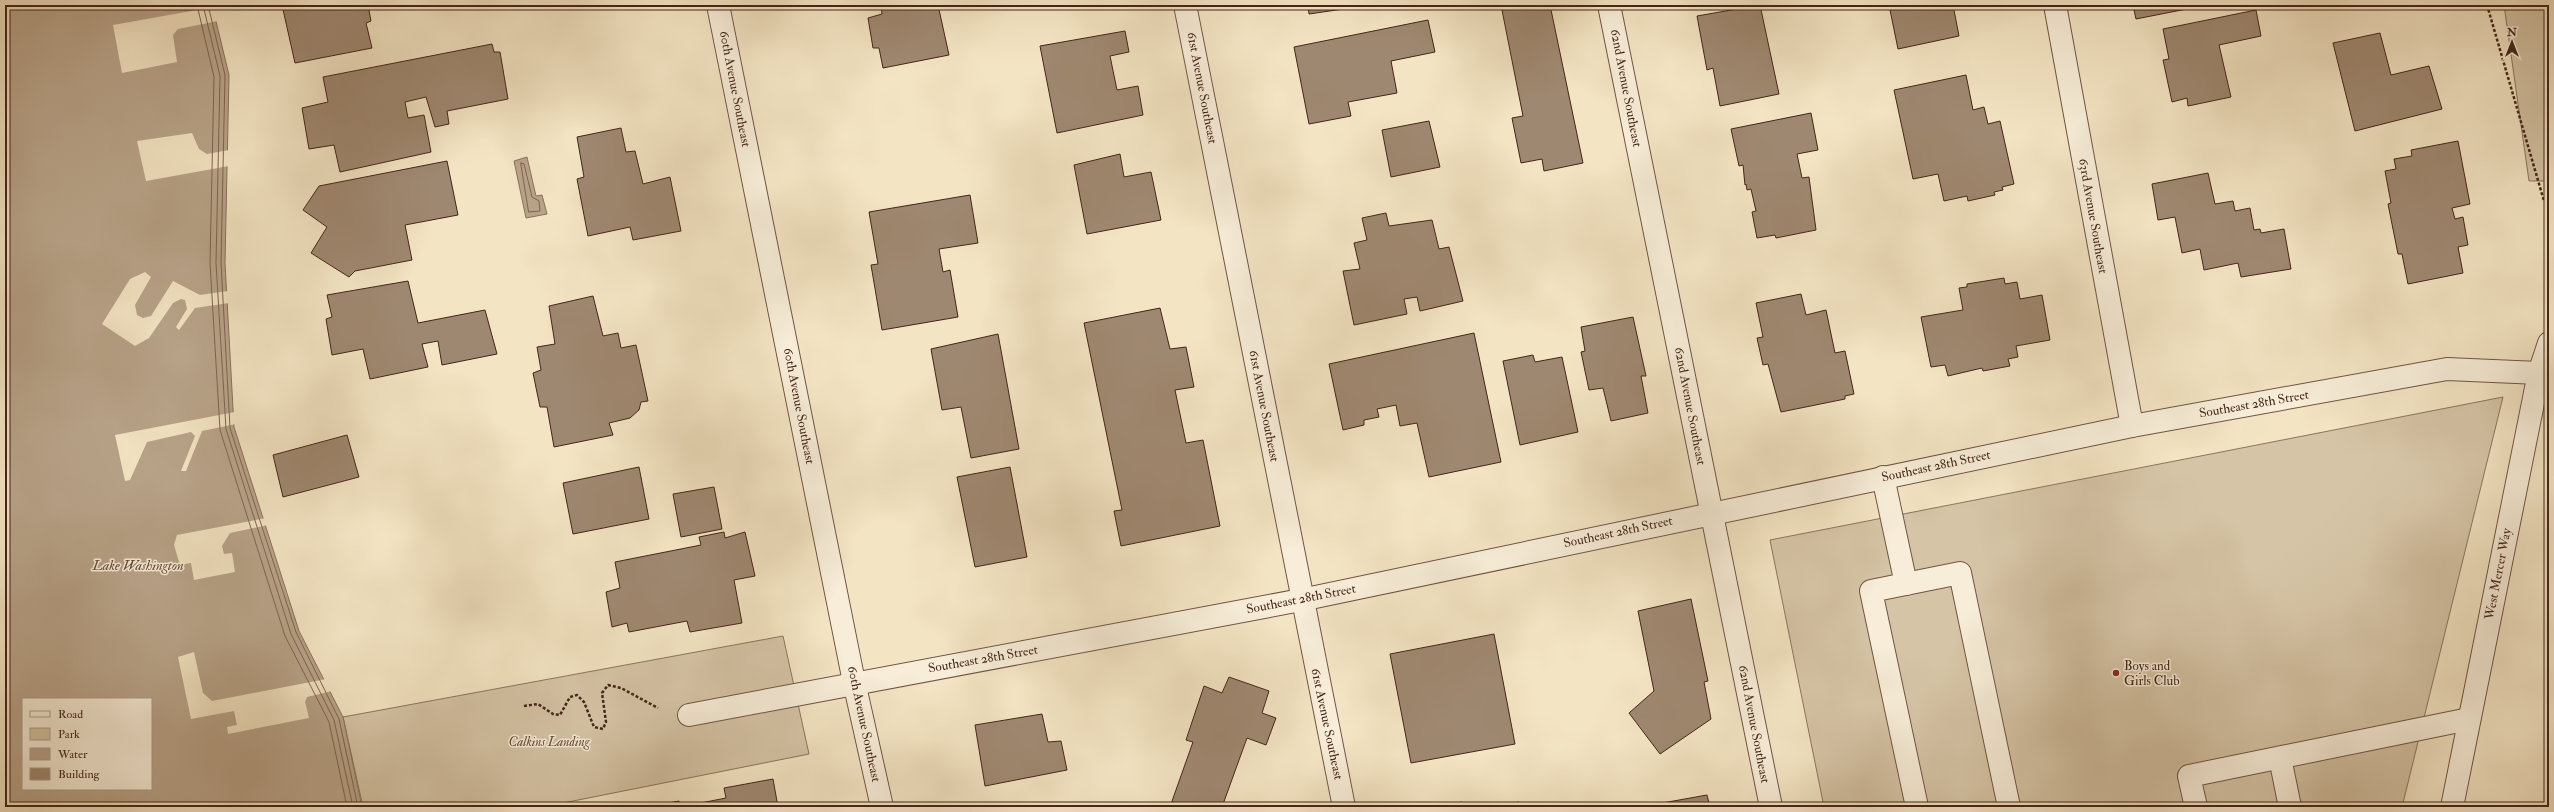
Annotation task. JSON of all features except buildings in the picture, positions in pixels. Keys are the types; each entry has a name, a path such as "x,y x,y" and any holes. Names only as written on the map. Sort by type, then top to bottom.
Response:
{"street":[{"name":"60th Avenue Southeast","path":"718,5 854,682 882,807"},
{"name":"61st Avenue Southeast","path":"1185,5 1344,807"},
{"name":"62nd Avenue Southeast","path":"1609,5 1771,807"},
{"name":"63rd Avenue Southeast","path":"2054,5 2132,426"},
{"name":"West Mercer Way","path":"2452,807 2469,719 2544,374 2549,343"},
{"name":"Southeast 28th Street","path":"689,715 854,682 1302,600 1712,512 2132,426 2447,369 2544,374"},
{"path":"1883,477 1906,584"},
{"path":"1917,807 1871,591 1960,573 2009,807"},
{"path":"2196,807 2189,776 2469,719"},
{"path":"2280,758 2290,807"}],"path":[{"path":"2487,5 2544,201"},
{"path":"524,706 538,704 553,714 560,715 570,697 577,695 584,702 594,727 600,729 605,727 606,722 602,693 608,685 621,688 656,708 689,715"}],"green space":[{"path":"2504,5 2549,5 2549,181 2529,181"},
{"name":"Boys and Girls Club","path":"2503,397 2402,807 1824,807 1770,540"},
{"name":"Calkins Landing","path":"783,636 809,754 543,807 363,807 343,717"}],"water":[{"name":"Lake Washington","path":"5,5 212,5 229,75 225,263 234,427 299,631 343,717 362,807 5,807"},
{"path":"527,157 536,196 542,195 547,214 526,218 514,161"}],"pier":[{"path":"214,7 218,21 178,29 173,35 177,62 122,73 113,25"},
{"path":"192,133 199,149 207,154 229,150 229,166 146,181 137,141"},
{"path":"145,272 151,277 135,305 137,315 143,318 151,316 173,281 200,295 228,291 229,303 195,308 179,330 176,327 187,309 185,300 181,299 173,303 149,338 135,346 102,324 130,279"},
{"path":"235,412 236,424 202,431 186,471 181,471 195,436 191,432 147,442 130,480 125,481 115,435"},
{"path":"266,518 268,525 230,533 222,546 224,554 232,553 235,572 194,580 191,563 180,565 174,545 177,535"},
{"path":"194,652 203,693 212,701 326,679 332,691 307,697 305,702 309,718 228,734 227,727 237,725 234,711 191,719 178,657"}],"place":[{"name":"Boys and Girls Club","path":"2116,673"}]}
